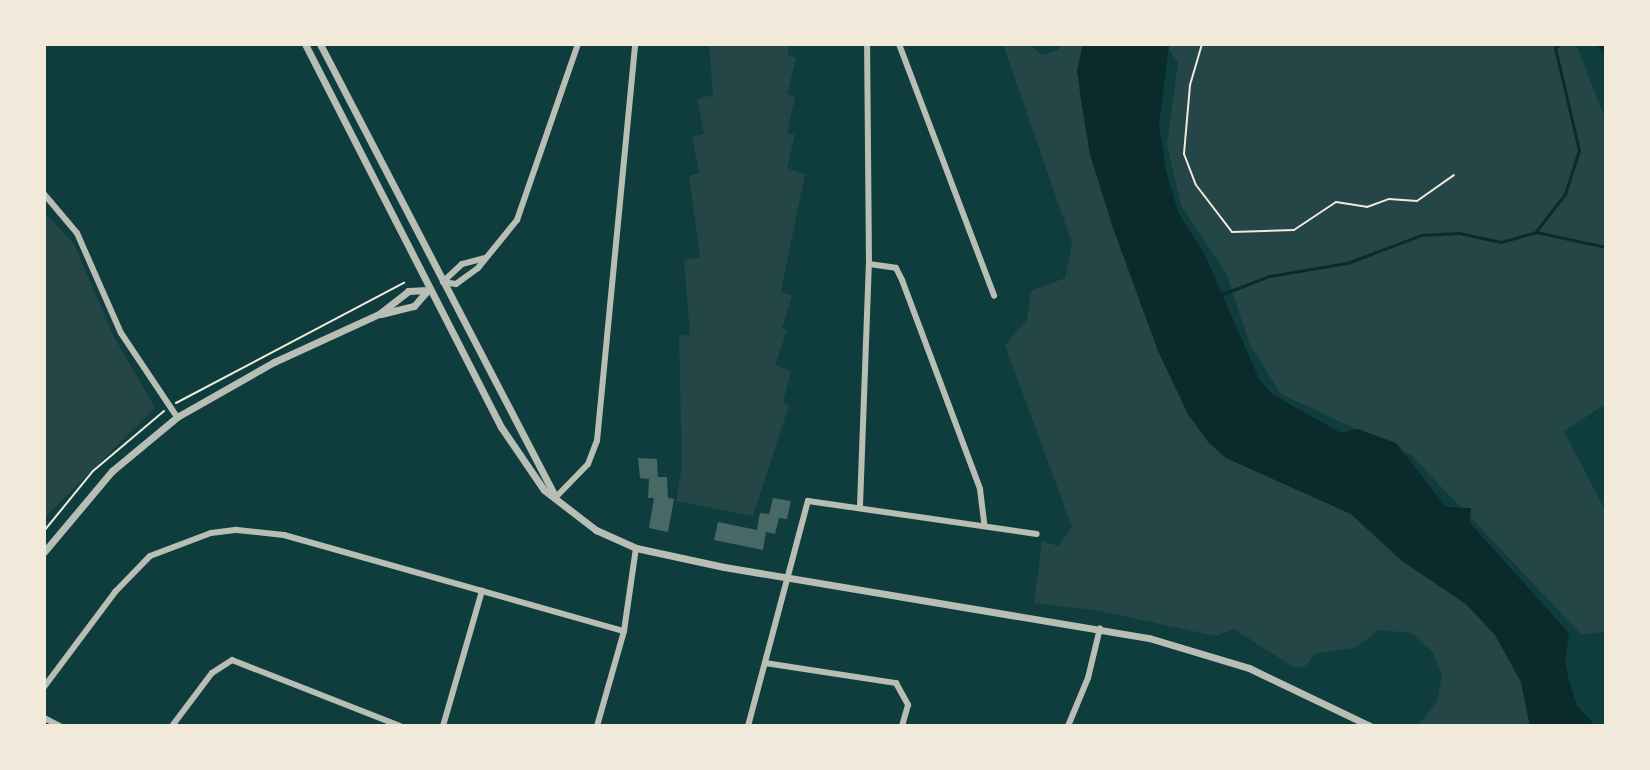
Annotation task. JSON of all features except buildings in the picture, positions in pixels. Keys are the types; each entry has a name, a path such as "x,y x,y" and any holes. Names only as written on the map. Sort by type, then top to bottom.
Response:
{"street":[{"path":"305,44 428,290 521,460 556,497 596,530 636,548 786,579 1100,628 1238,664 1370,726"},
{"path":"320,44 556,497"},
{"path":"443,282 456,284 485,258 517,220 578,44"},
{"path":"556,497 588,464 597,441 635,44"},
{"path":"860,506 869,264 867,44"},
{"path":"899,44 994,296"},
{"path":"44,194 77,233 121,333 177,417"},
{"path":"44,552 112,471 177,417 274,362 379,314 414,306 428,290 443,282 462,264 485,258"},
{"path":"869,264 896,268 902,280 980,489 984,524"},
{"path":"379,314 408,291 428,290"},
{"path":"748,726 808,501 860,506 1037,534"},
{"path":"44,687 133,571 167,547 211,533 284,535 624,631"},
{"path":"597,726 624,631 636,548"},
{"path":"443,726 482,591"},
{"path":"1068,726 1088,678 1100,628"},
{"path":"172,726 212,673 232,660 400,726"},
{"path":"765,663 896,683 908,705 902,726"},
{"path":"44,718 60,726"}],"path":[{"path":"1202,44 1190,85 1184,154 1196,185 1232,232 1294,230 1336,202 1367,207 1389,199 1417,201 1454,175"}],"shaded area":[{"path":"709,44 790,44 787,55 796,58 787,94 795,97 787,133 795,135 787,168 805,174 781,292 792,296 782,328 787,331 775,365 791,371 783,402 789,405 753,516 676,501 682,466 679,336 690,334 684,260 700,257 689,176 699,173 692,137 704,134 697,99 713,95"},
{"path":"1003,44 1030,44 1042,55 1058,50 1061,44 1083,44 1077,71 1158,351 1188,414 1209,443 1226,458 1351,514 1402,561 1466,604 1495,635 1521,682 1530,726 1417,726 1437,702 1442,676 1432,651 1411,633 1379,630 1355,648 1317,653 1305,666 1295,668 1234,629 1216,636 1095,610 1034,603 1042,541 1058,546 1072,527 1005,345 1027,320 1031,291 1065,278 1072,243"},
{"path":"1083,44 1169,45 1159,125 1166,171 1178,212 1205,255 1259,379 1272,394 1341,433 1358,429 1396,443 1446,507 1471,508 1470,523 1569,633 1565,662 1569,680 1577,706 1596,726 1530,726 1521,682 1495,635 1466,604 1402,561 1351,514 1226,458 1209,443 1188,414 1158,351 1113,228 1090,155 1081,100 1077,71"},
{"path":"1164,44 1576,44 1606,121 1606,404 1564,431 1606,512 1606,631 1582,635 1410,454 1281,394 1250,345 1226,273 1181,206 1167,144 1178,62"},
{"path":"44,212 74,244 113,335 155,408 44,518"}],"waterway":[{"path":"1537,230 1565,194 1579,150 1555,48 1560,44"},
{"path":"1603,44 1606,48"},
{"path":"1220,295 1269,276 1347,263 1421,235 1459,233 1501,242 1536,232 1606,247"}]}
